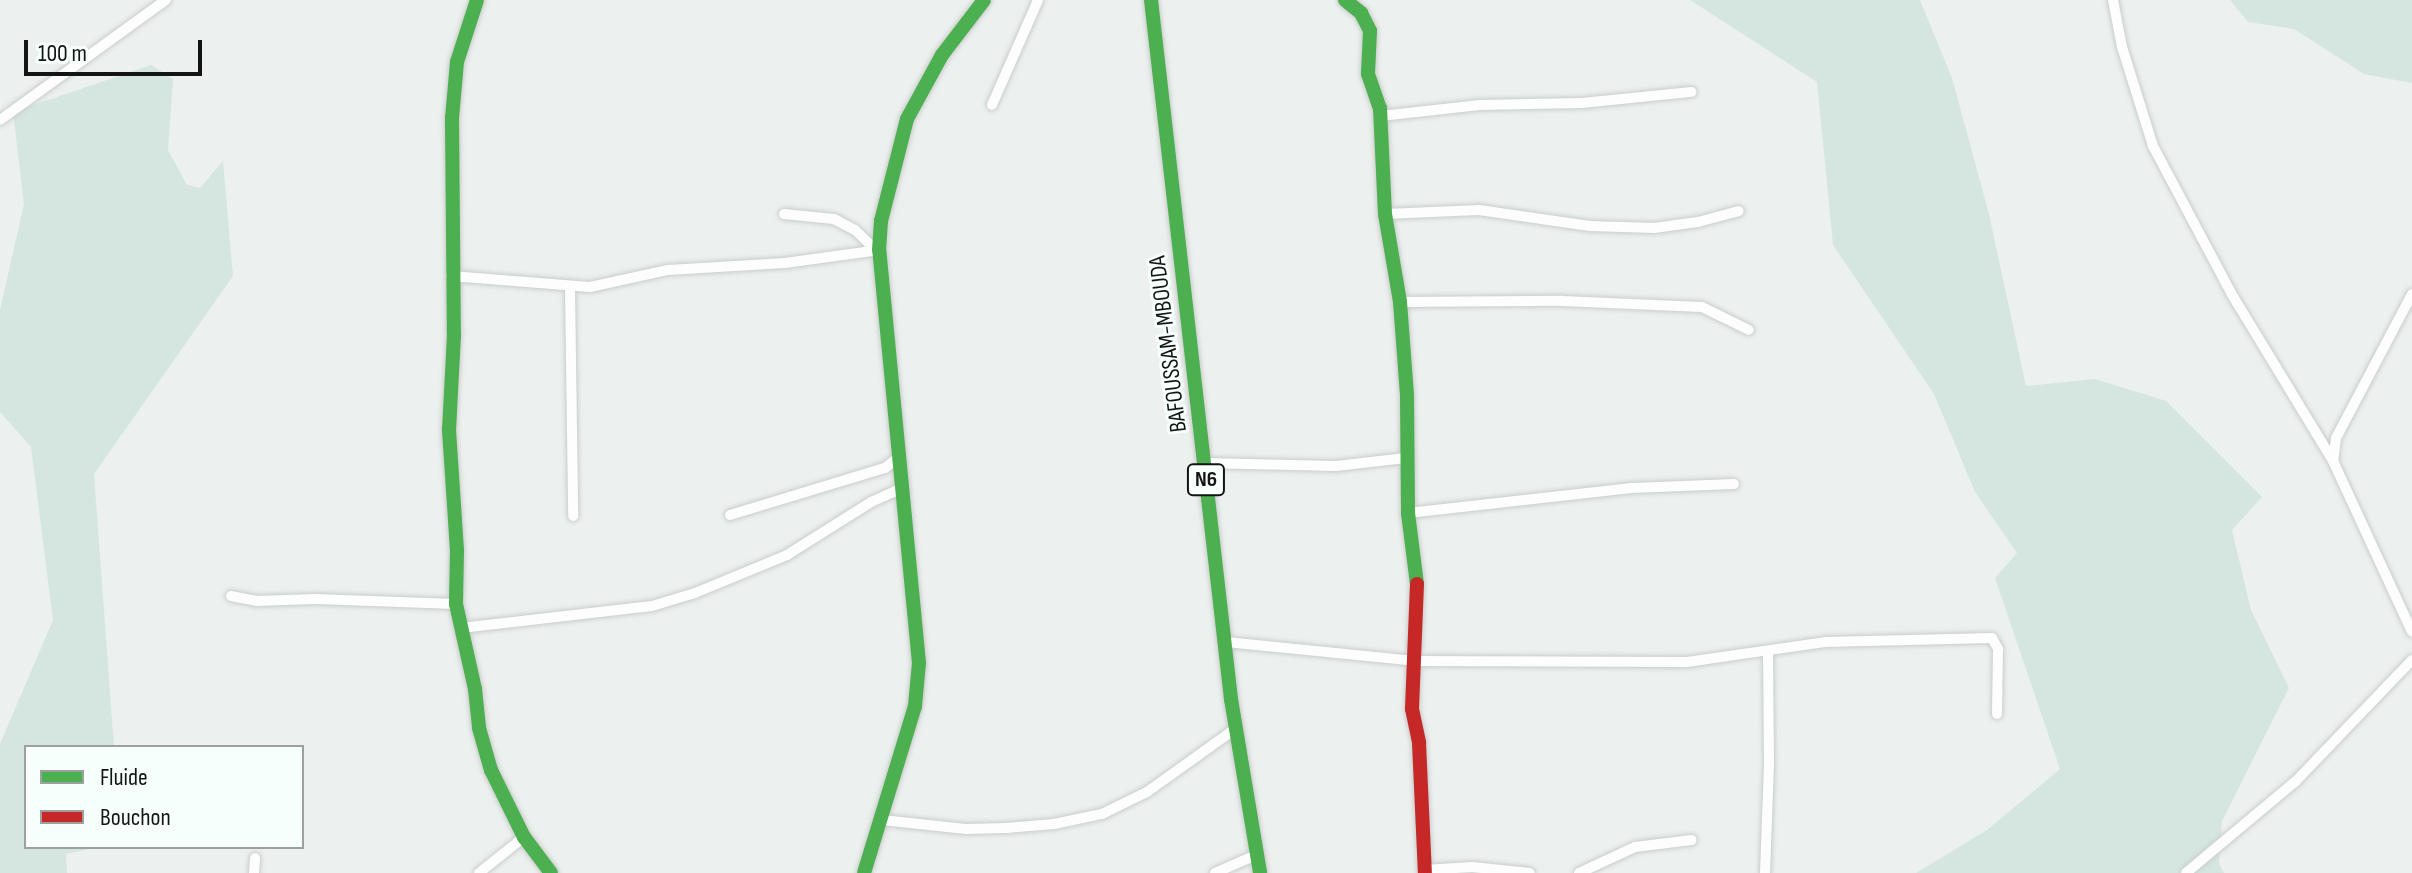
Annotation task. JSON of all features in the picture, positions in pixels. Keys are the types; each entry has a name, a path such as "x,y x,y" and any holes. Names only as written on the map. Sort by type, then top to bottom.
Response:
{"main road":[{"path":"477,0 457,62 452,118 451,276 454,335 449,430 457,551 456,604 487,756 506,805 524,837 551,873"},
{"path":"864,873 915,706 919,663 878,250 881,221 907,119 942,55 984,0"},
{"name":"BAFOUSSAM-MBOUDA","path":"1151,0 1235,729 1260,873"},
{"path":"1345,0 1361,13 1370,31 1368,74 1381,116 1385,214 1400,302 1407,396 1408,513 1417,574 1412,709 1419,743 1425,872"}],"street":[{"path":"0,120 166,0"},
{"path":"992,105 1038,0"},
{"path":"2113,0 2122,47 2153,146 2231,293 2333,461 2412,632"},
{"path":"1381,116 1479,105 1582,103 1691,92"},
{"path":"1385,214 1479,210 1590,226 1654,228 1698,222 1739,211"},
{"path":"784,214 834,219 855,230 878,250"},
{"path":"451,276 570,287 610,286 668,270 785,263 878,250"},
{"path":"570,287 573,516"},
{"path":"2333,461 2336,438 2412,294"},
{"path":"1400,302 1562,301 1702,307 1749,330"},
{"path":"730,515 885,468 900,456"},
{"path":"1204,463 1336,466 1406,458"},
{"path":"1408,513 1632,488 1734,484"},
{"path":"461,628 652,606 695,593 787,555 871,502 902,488"},
{"path":"231,596 257,601 315,599 456,604"},
{"path":"1226,642 1415,661 1687,662 1825,642 1992,638 1998,649 1997,714"},
{"path":"1765,873 1769,766 1768,651"},
{"path":"2186,873 2295,782 2412,660"},
{"path":"882,820 966,829 1006,828 1054,824 1102,814 1147,792 1235,729"},
{"path":"479,873 524,837"},
{"path":"1579,873 1625,850 1692,840"},
{"path":"1215,873 1256,855"},
{"path":"254,873 255,858"},
{"path":"1425,872 1472,867 1530,873"}],"shaded area":[{"path":"1690,0 1920,0 1952,78 1989,214 2026,386 2095,379 2166,401 2262,497 2232,530 2251,610 2289,688 2222,821 2219,863 2224,873 1916,873 1987,830 2060,769 1995,578 2017,553 1975,492 1934,394 1833,245 1817,82"},
{"path":"2230,0 2412,0 2412,83 2364,74 2294,29 2248,22"},
{"path":"151,65 173,79 168,150 187,185 200,188 223,161 233,276 94,474 114,745 24,745 24,849 90,849 66,854 67,873 0,873 0,744 53,620 31,447 0,412 0,310 24,204 13,112"}],"traffic: fast":[{"path":"477,0 457,62 452,118 454,335 449,430 457,551 456,604 475,689 479,728 491,770 524,837 551,873"},
{"path":"864,873 915,706 919,663 879,250 881,221 907,119 942,55 984,0"},
{"path":"1151,0 1231,699 1260,873"},
{"path":"1345,0 1361,13 1370,31 1368,74 1380,108 1385,214 1400,302 1407,396 1408,513 1417,584"}],"traffic: jam":[{"path":"1417,584 1412,709 1419,743 1425,873"}]}
